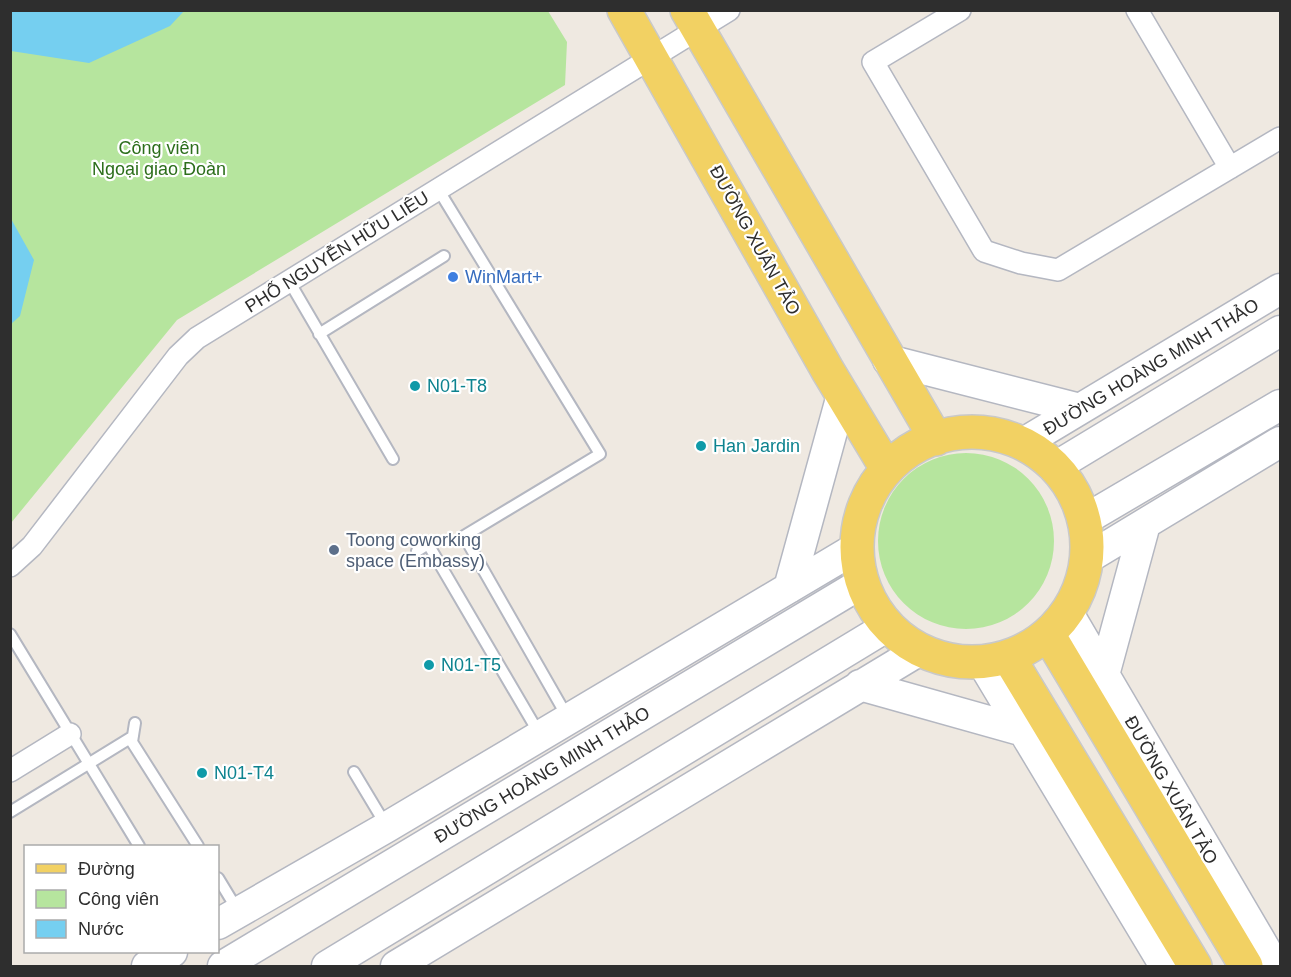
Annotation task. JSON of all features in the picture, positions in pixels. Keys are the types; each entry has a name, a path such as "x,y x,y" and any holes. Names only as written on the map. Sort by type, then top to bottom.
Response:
{"main road":[{"name":"ĐƯỜNG XUÂN TẢO","path":"624,10 842,395 887,469"},
{"path":"692,20 888,360 936,438"},
{"name":"ĐƯỜNG HOÀNG MINH THẢO","path":"1022,444 1281,289"},
{"name":"ĐƯỜNG HOÀNG MINH THẢO","path":"1055,467 1281,331"},
{"path":"888,360 1080,409"},
{"path":"789,588 842,395"},
{"path":"1086,519 1152,483 1281,405"},
{"path":"959,432 998,434 1033,448 1055,467 1061,472 1086,519 1088,558 1084,579 1058,623 1042,640 996,660 972,664 935,658 900,639 873,611 858,575 856,536 866,498 887,469 921,443 959,432"},
{"path":"1088,558 1281,442"},
{"path":"1104,675 1145,524"},
{"name":"ĐƯỜNG HOÀNG MINH THẢO","path":"228,918 387,827 856,548"},
{"name":"ĐƯỜNG HOÀNG MINH THẢO","path":"223,966 862,584"},
{"name":"ĐƯỜNG XUÂN TẢO","path":"1058,623 1104,675 1275,966"},
{"name":"ĐƯỜNG XUÂN TẢO","path":"1058,623 1246,966"},
{"path":"327,966 888,626"},
{"path":"396,966 920,650"},
{"path":"996,660 1024,731 1165,966"},
{"path":"996,660 1195,966"},
{"path":"860,685 1024,731"},
{"path":"147,966 169,953"}],"street":[{"name":"PHỐ NGUYỄN HỮU LIÊU","path":"10,566 32,546 178,356 197,338 651,57 692,20 729,10"},
{"path":"960,10 873,62 984,251 1021,263 1058,270 1281,138"},
{"path":"1137,10 1230,168"},
{"path":"10,771 70,734"}],"lane":[{"path":"438,189 600,454 464,536 569,718"},
{"path":"319,334 444,256"},
{"path":"289,281 393,459"},
{"path":"417,551 428,544 540,735"},
{"path":"10,634 138,845"},
{"path":"135,723 132,742 197,845"},
{"path":"10,812 132,737"},
{"path":"354,772 387,827"},
{"path":"219,882 228,918"}],"green space":[{"name":"Công viên Ngoại giao Đoàn","path":"11,11 548,11 567,42 565,85 177,320 11,523"},
{"path":"966,453 1000,460 1015,468 1028,479 1039,492 1047,507 1054,541 1047,575 1039,590 1028,603 1015,614 1000,622 966,629 932,622 917,614 904,603 893,590 885,575 878,541 885,507 893,492 904,479 917,468 932,460"}],"water":[{"path":"10,11 184,11 170,26 89,63 11,51"},
{"path":"10,217 34,260 20,316 11,324"}],"place":[{"name":"WinMart+","path":"453,277"},
{"name":"N01-T8","path":"415,386"},
{"name":"Han Jardin","path":"701,446"},
{"name":"Toong coworking space (Embassy)","path":"334,550"},
{"name":"N01-T5","path":"429,665"},
{"name":"N01-T4","path":"202,773"}]}
